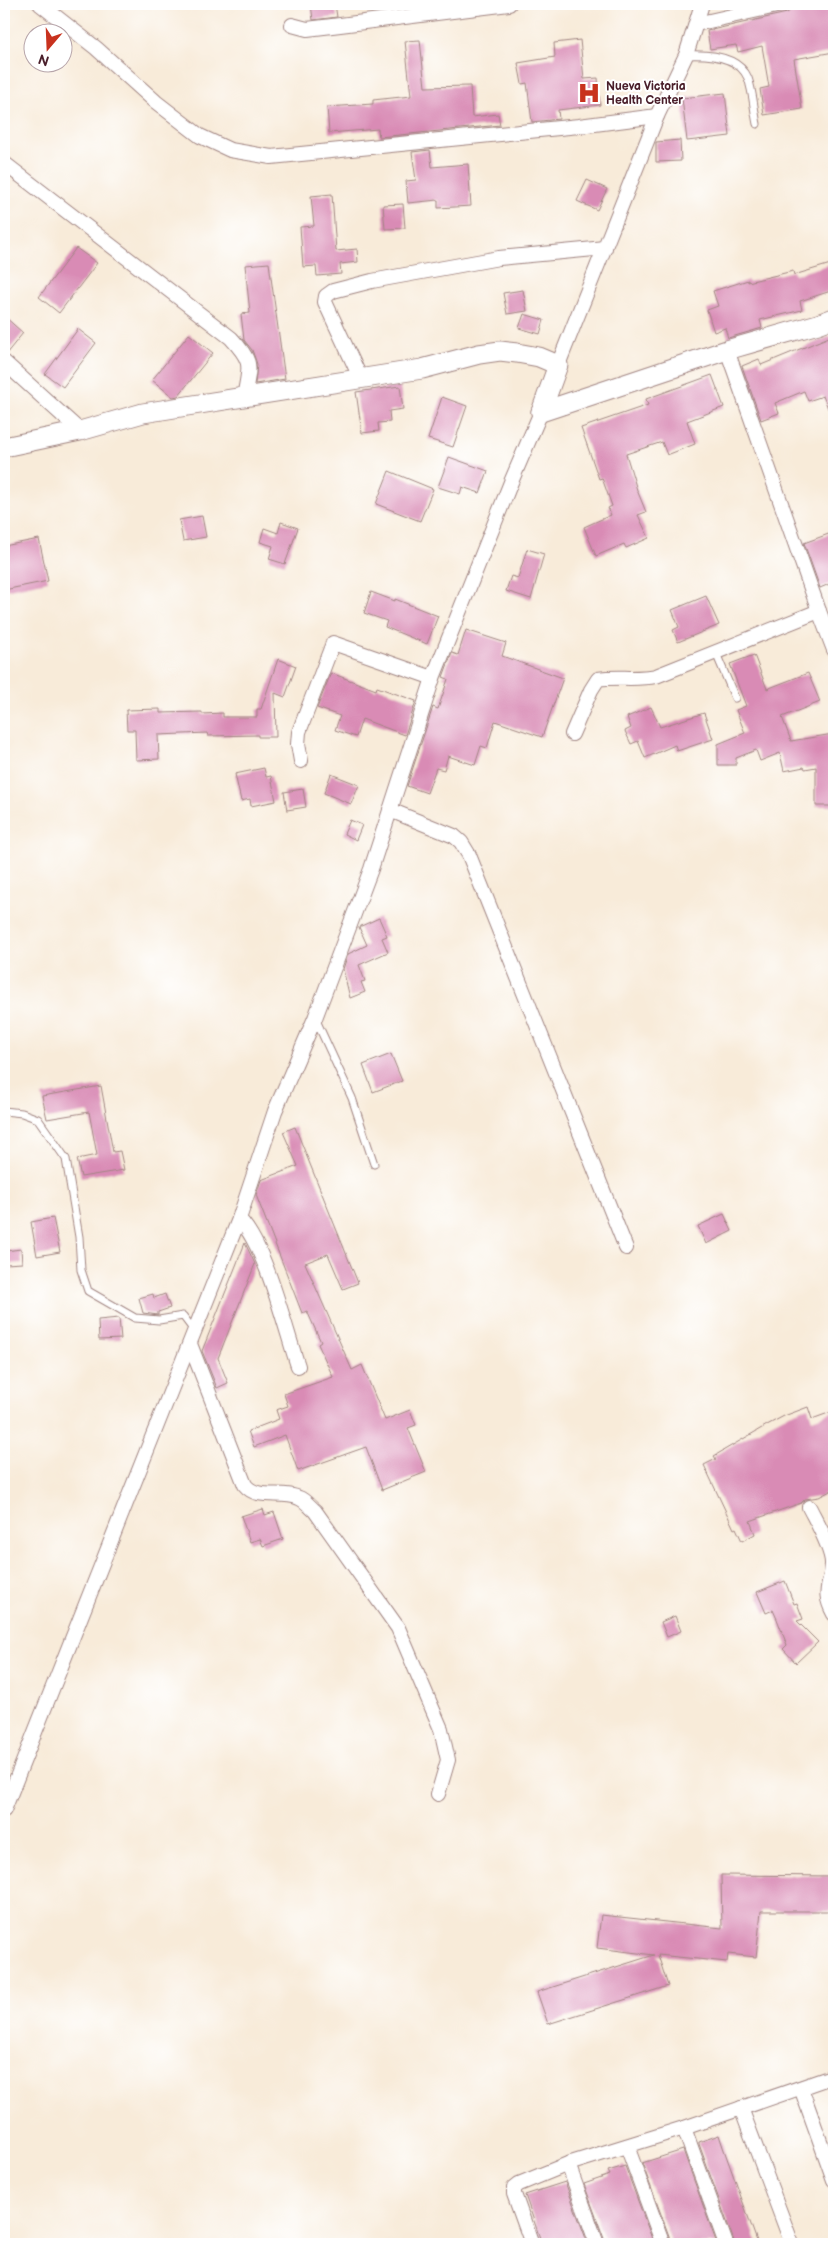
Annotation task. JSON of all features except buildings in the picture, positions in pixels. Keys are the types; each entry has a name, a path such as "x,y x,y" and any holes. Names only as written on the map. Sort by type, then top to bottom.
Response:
{"street":[{"path":"40,4 96,48 156,102 200,136 230,150 271,157 579,126 658,116"},
{"path":"292,25 307,29 509,4"},
{"path":"4,1810 239,1219 275,1111 315,1018 371,870 434,678 658,116 686,55 702,4"},
{"path":"696,24 785,4"},
{"path":"4,163 231,338 246,354 249,366 244,398"},
{"path":"360,377 325,302 326,296 333,291 372,281 499,258 605,248"},
{"path":"541,412 727,350 834,318"},
{"path":"727,350 834,650"},
{"path":"4,447 80,431 143,413 244,398 360,377 422,369 479,354 500,351 539,357 558,365"},
{"path":"4,362 80,431"},
{"path":"572,734 590,690 598,679 639,680 656,676 819,612"},
{"path":"302,761 298,744 299,732 333,643 434,678"},
{"path":"390,810 454,836 469,855 626,1248"},
{"path":"239,1219 245,1225 262,1258 298,1366"},
{"path":"193,1338 245,1485 250,1491 258,1494 282,1494 300,1498 315,1511 398,1628 441,1729 448,1760 438,1794"},
{"path":"809,1507 831,1556 832,1565 827,1594 834,1614"},
{"path":"532,2244 514,2194 514,2188 518,2184 568,2164 684,2128 834,2076"},
{"path":"801,2088 834,2180"},
{"path":"741,2108 792,2244"},
{"path":"684,2128 726,2244"},
{"path":"627,2146 663,2244"},
{"path":"568,2164 597,2244"}],"lane":[{"path":"686,55 716,55 744,72 748,78 757,124"},
{"path":"716,653 735,698"},
{"path":"315,1018 352,1098 374,1164"},
{"path":"4,1111 22,1113 38,1119 66,1159 81,1270 88,1291 135,1318 159,1320 183,1316 193,1338"}],"place":[{"name":"Nueva Victoria Health Center","path":"589,93"}]}
